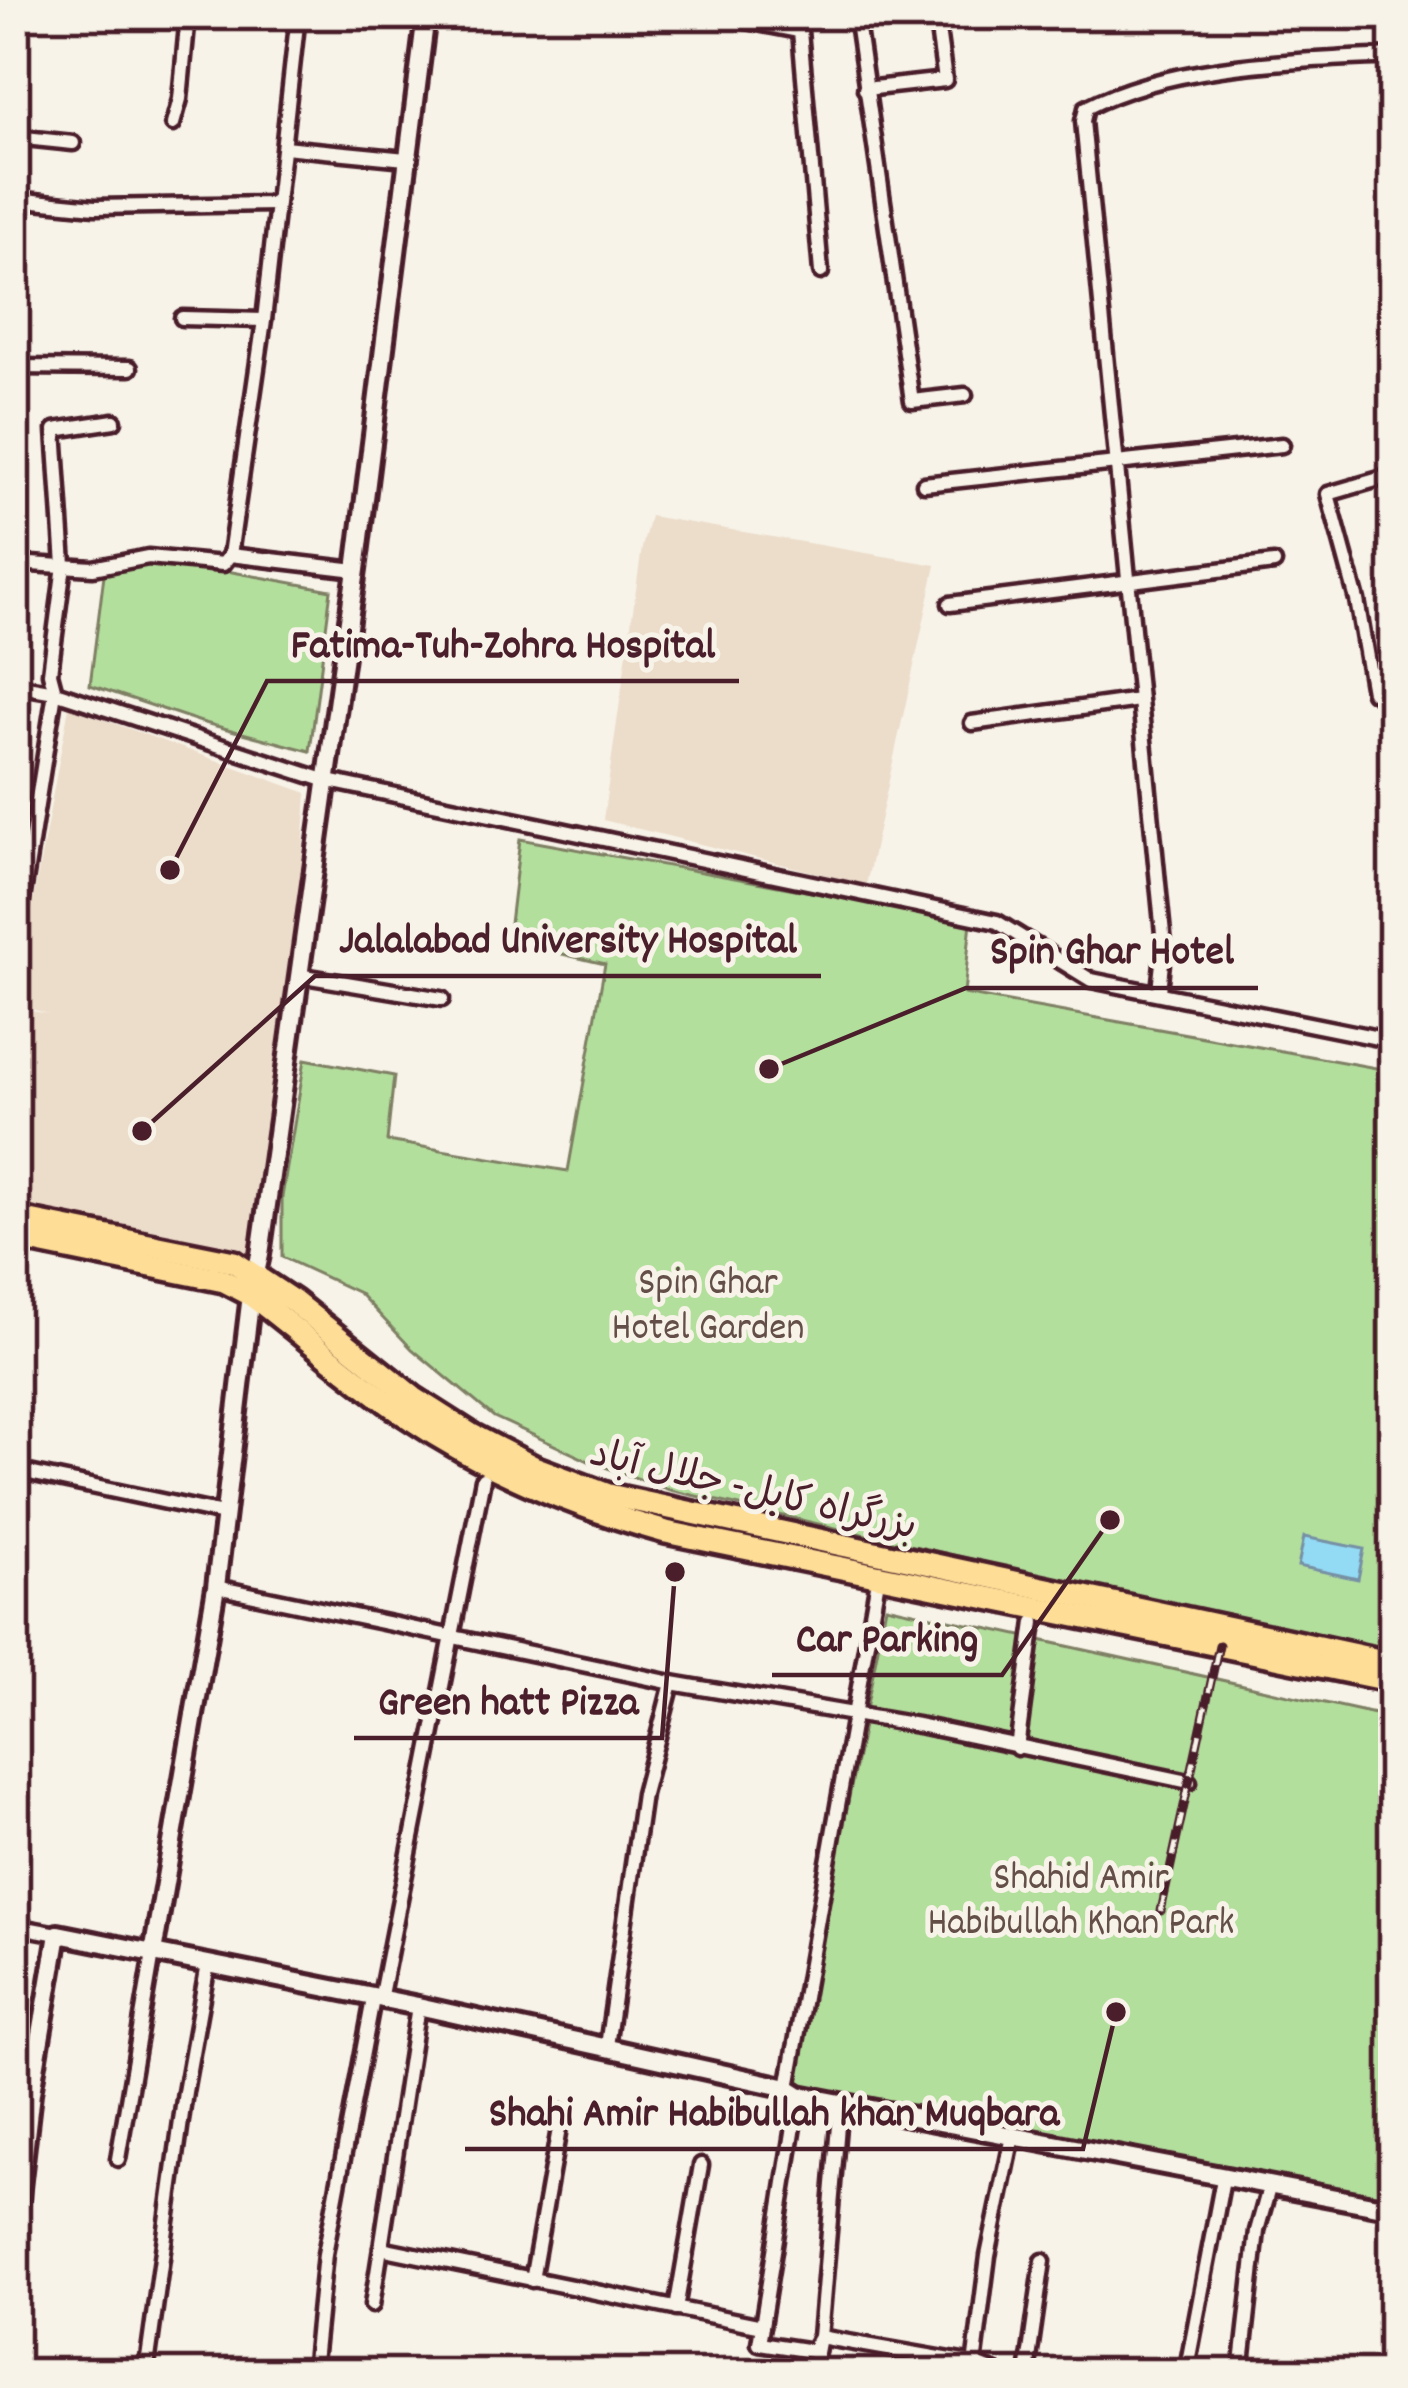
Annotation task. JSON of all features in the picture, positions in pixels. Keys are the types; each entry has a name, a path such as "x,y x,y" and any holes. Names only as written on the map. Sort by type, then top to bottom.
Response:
{"highway":[{"name":"بزرگراه کابل- جلال آباد","path":"15,1218 205,1254 414,1398 534,1467 609,1495 881,1565 1393,1681"},
{"name":"بزرگراه کابل- جلال آباد","path":"15,1238 252,1284"},
{"name":"بزرگراه کابل- جلال آباد","path":"881,1565 1393,1663"}],"street":[{"path":"173,124 188,15"},
{"path":"15,563 93,568 148,557 224,564 230,555 264,320 298,15"},
{"path":"118,2159 216,1587 252,1284 260,1255 356,570 426,15"},
{"path":"716,15 800,32"},
{"path":"791,15 800,32 821,272"},
{"path":"856,15 912,401 965,395"},
{"path":"865,89 945,80 936,15"},
{"path":"1159,991 1164,944 1083,121 1086,108 1196,74 1278,62 1393,56"},
{"path":"15,137 74,143"},
{"path":"284,147 406,159"},
{"path":"15,200 95,207 276,204"},
{"path":"182,318 264,320"},
{"path":"15,367 130,368"},
{"path":"15,944 55,692 50,673 64,566 55,430 114,421"},
{"path":"924,484 1282,446"},
{"path":"1393,475 1328,494 1357,600 1373,692 1393,703"},
{"path":"230,555 356,570"},
{"path":"950,604 1274,562"},
{"path":"15,685 55,692 324,780 997,922 1091,980 1393,1041"},
{"path":"972,723 1139,700"},
{"path":"298,975 442,999"},
{"path":"15,1470 223,1514"},
{"path":"313,2373 325,2254 483,1479"},
{"path":"820,2337 812,2351 759,2343 853,1713 881,1565"},
{"path":"216,1587 672,1683 853,1713 1189,1782"},
{"path":"1017,1748 1034,1622"},
{"path":"607,2046 643,1794 672,1683"},
{"path":"15,1926 607,2046 840,2102 1393,2209"},
{"path":"15,2231 23,2092 58,1934"},
{"path":"146,2373 208,1964"},
{"path":"372,2305 418,2006"},
{"path":"813,2373 840,2102"},
{"path":"532,2280 562,2112"},
{"path":"973,2368 988,2256 1012,2136"},
{"path":"676,2308 701,2165"},
{"path":"1186,2373 1223,2179"},
{"path":"1241,2373 1257,2231 1268,2188"},
{"path":"381,2248 762,2326"},
{"path":"1027,2373 1043,2261"},
{"path":"820,2337 997,2373"}],"shaded area":[{"path":"650,516 936,565 866,885 603,820"},
{"path":"69,707 307,793 296,946 252,1261 15,1211 15,1008 49,1014 15,1004 15,998"}],"green space":[{"path":"178,562 331,590 310,751 90,685 105,567"},
{"name":"Spin Ghar Hotel Garden","path":"520,839 971,921 964,994 1393,1071 1393,1656 670,1490 591,1462 494,1417 412,1349 359,1293 282,1257 282,1197 305,1059 394,1076 387,1141 568,1171 605,964 541,949 541,936 509,932"},
{"name":"Shahid Amir Habibullah Khan Park","path":"886,1606 1393,1718 1393,2200 793,2087"}],"water":[{"path":"1304,1537 1364,1549 1358,1579 1298,1566"}],"railway":[{"path":"1161,1911 1219,1645"}],"place":[{"name":"Fatima-Tuh-Zohra Hospital","path":"170,870"},
{"name":"Spin Ghar Hotel","path":"769,1069"},
{"name":"Jalalabad University Hospital","path":"142,1131"},
{"name":"Car Parking","path":"1110,1520"},
{"name":"Green hatt Pizza","path":"675,1572"},
{"name":"Shahi Amir Habibullah khan Muqbara","path":"1116,2012"}]}
